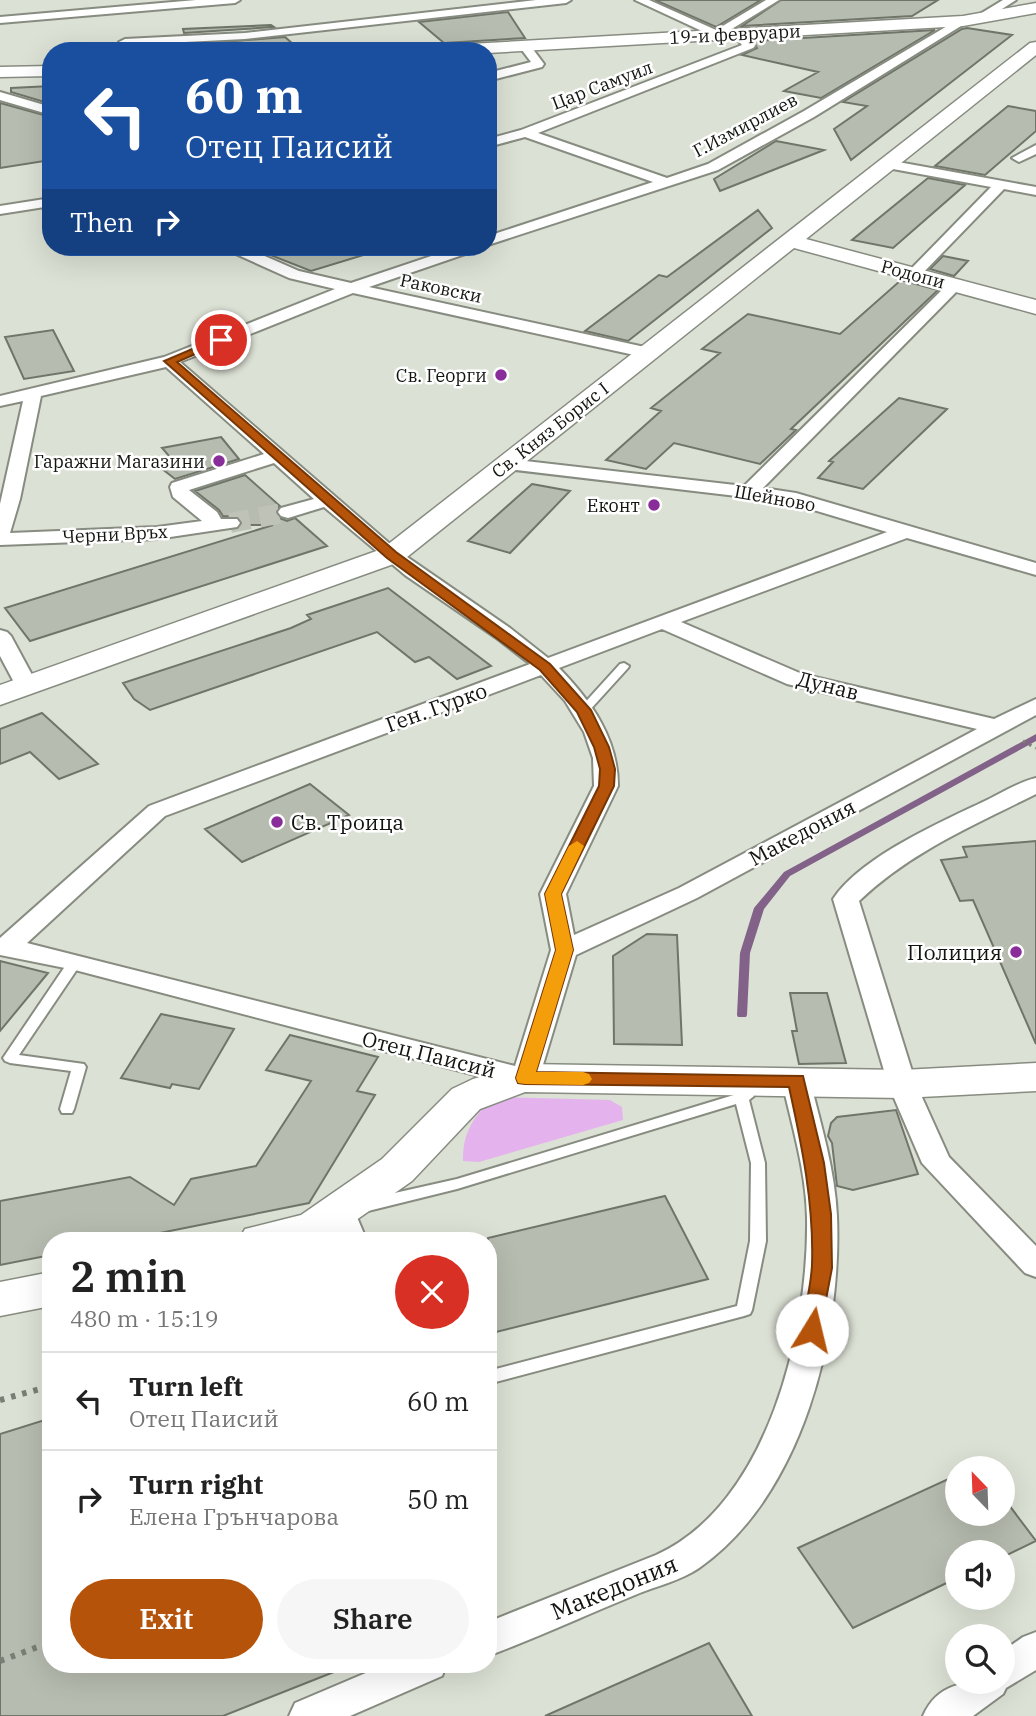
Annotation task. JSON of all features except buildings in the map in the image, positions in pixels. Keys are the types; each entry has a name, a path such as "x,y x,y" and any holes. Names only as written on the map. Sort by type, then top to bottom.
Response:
{"street":[{"path":"130,25 235,0"},
{"path":"0,20 241,31 566,0"},
{"path":"640,0 717,35 774,0"},
{"path":"984,16 1011,0"},
{"name":"19-и февруари","path":"497,48 963,21 1036,8"},
{"name":"Г.Измирлиев","path":"497,238 713,167 809,114 963,21"},
{"name":"Цар Самуил","path":"497,141 526,133 749,46 737,33"},
{"path":"497,75 538,64 525,46"},
{"name":"Св. Княз Борис I","path":"0,696 392,555 1036,47"},
{"path":"0,72 42,71"},
{"path":"0,96 42,108"},
{"path":"526,133 669,183"},
{"path":"1019,158 1036,149"},
{"path":"887,164 1036,191"},
{"path":"914,274 1001,185"},
{"path":"0,209 42,203"},
{"path":"498,223 517,232"},
{"name":"Родопи","path":"790,241 1036,307"},
{"name":"Раковски","path":"252,256 294,275 648,353"},
{"path":"2,396 33,394 169,361 351,288 445,256"},
{"path":"749,492 955,285"},
{"path":"169,361 392,555 545,667 584,710 608,769 606,786 553,894 564,950 525,1078 487,1089 466,1099 346,1226 297,1232"},
{"path":"0,533 11,499 33,394"},
{"name":"Черни Връх","path":"0,539 157,533 222,525 180,493 179,487 278,456"},
{"name":"Шейново","path":"507,464 789,497 1036,569"},
{"path":"288,512 329,500"},
{"name":"Ген. Гурко","path":"3,947 157,811 907,531"},
{"name":"Дунав","path":"665,623 795,679 998,727"},
{"path":"0,636 27,686"},
{"name":"Македония","path":"564,950 688,893 1036,706"},
{"path":"1036,785 903,853 864,880 845,899 902,1084 937,1163 1036,1265"},
{"name":"Отец Паисий","path":"3,947 75,962 525,1078 902,1084 1036,1077"},
{"name":"Македония","path":"497,1633 688,1557 724,1525 756,1484 783,1432 800,1383 822,1268 821,1214 815,1163 796,1081"},
{"path":"0,1299 42,1291"},
{"path":"1015,1663 1036,1648"},
{"path":"308,1716 408,1673"},
{"path":"942,1716 973,1694"}],"lane":[{"path":"584,710 624,666"},
{"path":"67,1109 79,1067 10,1058 75,962"},
{"path":"346,1226 457,1185 796,1081"},
{"path":"497,1376 744,1310 758,1241 758,1163 741,1097"}],"path":[{"path":"0,1400 42,1388"},
{"path":"0,1661 42,1645"}],"shaded area":[{"path":"494,1097 610,1100 622,1107 623,1120 479,1162 463,1161 467,1133"}],"waterway":[{"path":"742,1015 745,953 759,908 787,874 1036,737"}],"tunnel":[{"path":"230,523 288,512"}],"slow traffic":[{"path":"577,846 553,894 564,950 525,1078 583,1079"}],"place":[{"name":"Св. Георги","path":"501,375"},
{"name":"Гаражни Магазини","path":"219,461"},
{"name":"Еконт","path":"654,505"},
{"name":"Св. Троица","path":"277,822"},
{"name":"Полиция","path":"1016,952"}],"route":[{"path":"221,340 169,361 392,555 545,667 584,710 608,769 606,786 553,894 564,950 525,1078 796,1081 815,1163 821,1214 822,1268 812,1330"}]}
